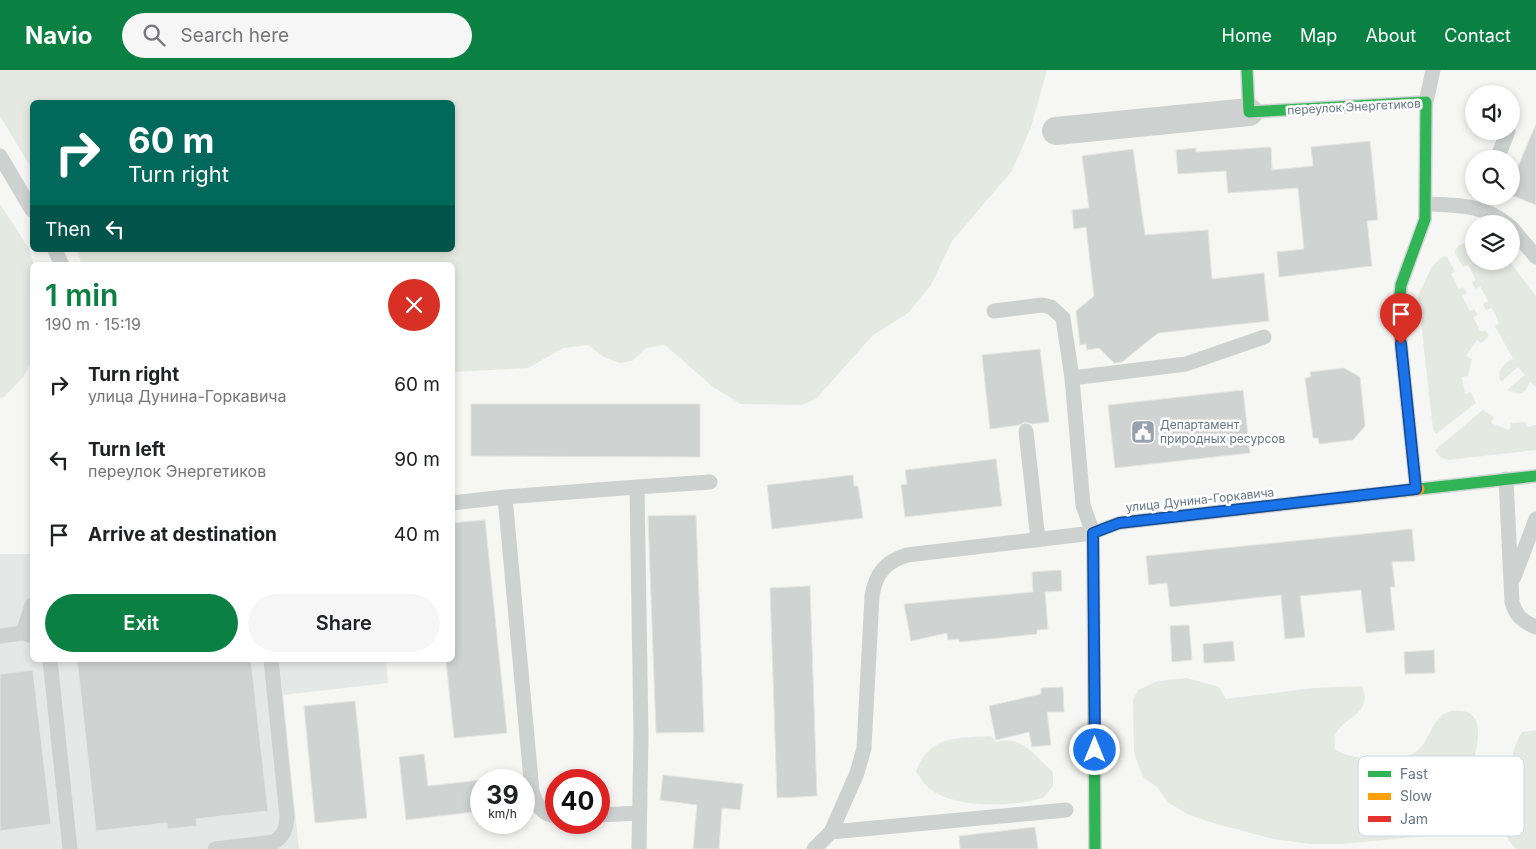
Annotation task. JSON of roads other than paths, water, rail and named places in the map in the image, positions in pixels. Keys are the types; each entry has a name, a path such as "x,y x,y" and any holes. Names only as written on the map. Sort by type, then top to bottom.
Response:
{"street":[{"path":"1247,70 1249,112"},
{"name":"переулок Энергетиков","path":"1056,131 1249,112 1426,102 1426,204 1422,233 1402,276 1398,291 1397,308 1416,489"},
{"name":"улица Дунина-Горкавича","path":"1093,533 1119,523 1536,476"},
{"path":"1093,533 1095,849"}],"lane":[{"path":"1426,102 1433,70"},
{"path":"0,156 30,207"},
{"path":"1426,204 1465,205"},
{"path":"1483,205 1496,215"},
{"path":"1520,238 1536,257"},
{"path":"814,849 831,832 857,773 864,748 872,596 874,581 882,567 892,560 907,555 1093,533 1083,505 1072,378 1063,318 1051,307 1042,305 994,311"},
{"path":"1072,378 1186,364 1264,337"},
{"path":"1026,431 1038,540"},
{"path":"1506,479 1512,583 1516,614 1524,622 1536,627"},
{"path":"455,503 505,497 710,482"},
{"path":"637,487 641,735 639,849"},
{"path":"505,497 532,790 536,804 545,812"},
{"path":"1508,523 1535,519 1512,583"},
{"path":"0,636 28,634 30,620"},
{"path":"50,662 70,849"},
{"path":"215,849 274,842 282,837 286,826 287,817 271,662"},
{"path":"831,832 1066,810"},
{"path":"610,814 639,813"}],"place":[{"name":"Департамент природных ресурсов","path":"1143,432"}]}
